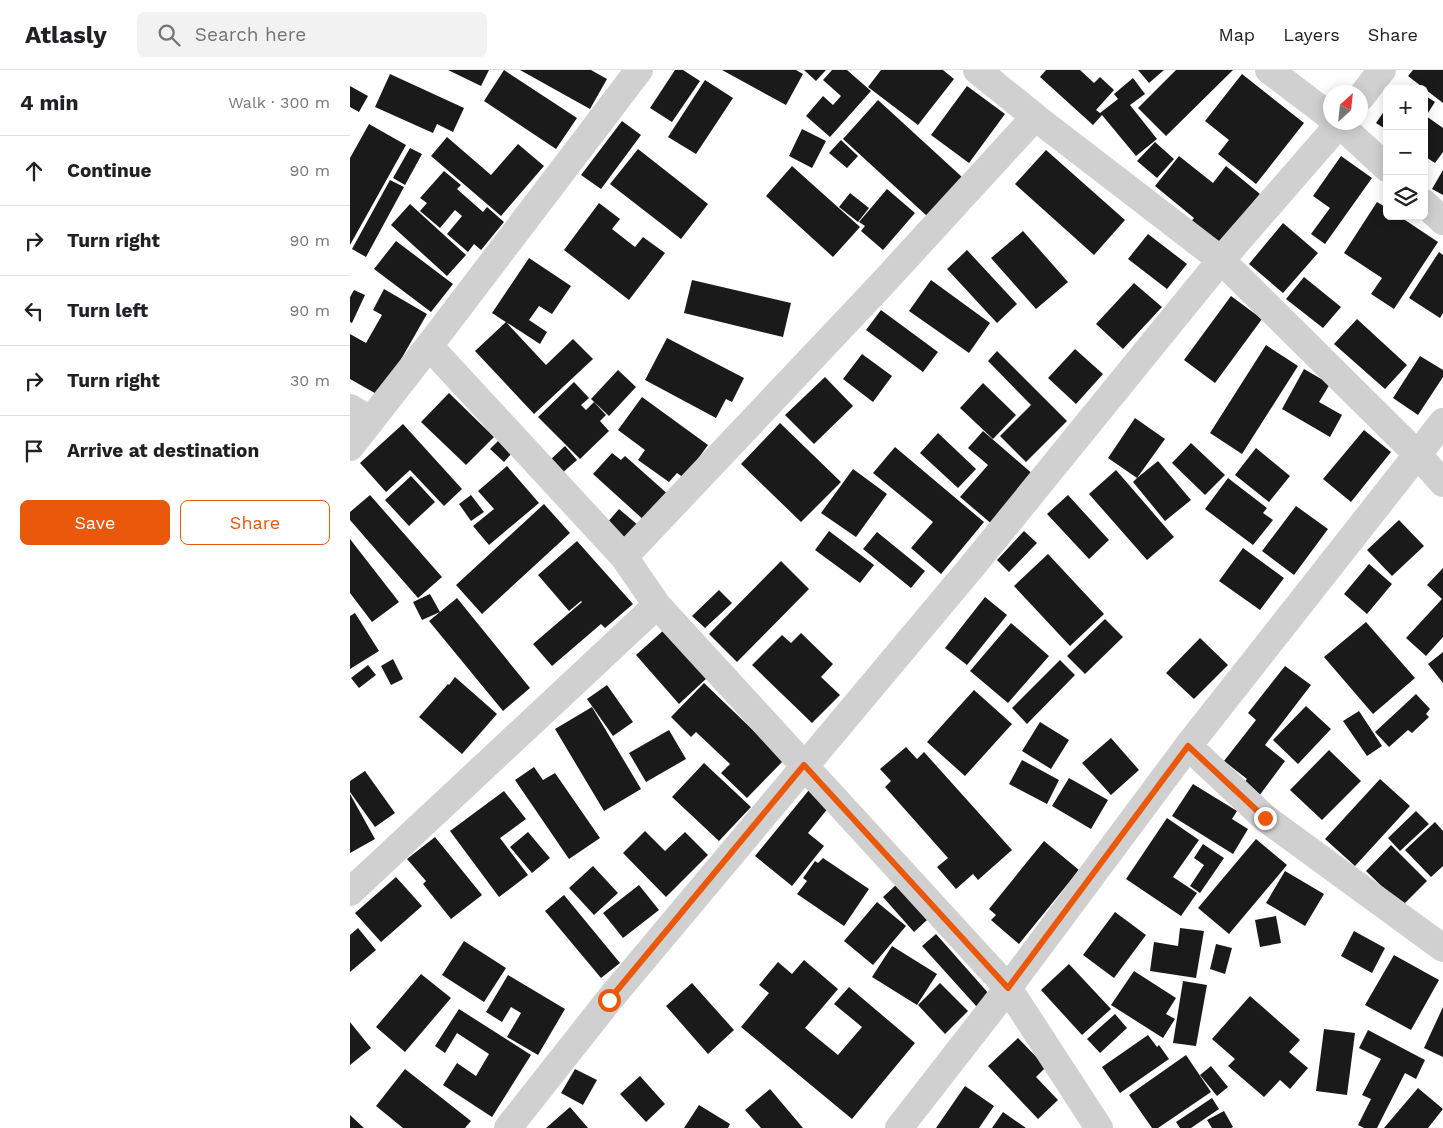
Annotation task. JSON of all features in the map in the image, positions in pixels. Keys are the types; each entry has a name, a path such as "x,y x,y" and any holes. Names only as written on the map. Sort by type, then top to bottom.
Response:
{"street":[{"path":"350,447 360,414 429,346 639,70"},
{"path":"977,70 1034,117 1221,260 1418,455 1443,483"},
{"path":"1269,70 1323,111"},
{"path":"1368,87 1382,70"},
{"path":"624,557 881,285 1034,117"},
{"path":"508,1128 609,1000 974,564 1221,260 1330,130"},
{"path":"1346,130 1383,164"},
{"path":"1428,207 1443,221"},
{"path":"429,346 624,557 657,605 1008,988 1099,1128"},
{"path":"899,1128 1008,988 1188,746 1443,422"},
{"path":"350,892 657,605"},
{"path":"1188,746 1265,818 1443,948"}],"building":[{"path":"448,70 489,70 481,86"},
{"path":"504,70 577,118 556,149 484,101"},
{"path":"520,70 591,70 607,79 590,109"},
{"path":"675,70 683,70 700,81 672,122 650,108"},
{"path":"722,70 796,70 803,74 786,105"},
{"path":"804,70 826,70 816,81"},
{"path":"832,70 847,70 871,91 830,137 806,116 823,96 833,105 841,96 823,80"},
{"path":"881,70 943,70 954,79 918,125 868,87"},
{"path":"1046,70 1080,70 1094,83 1100,77 1114,90 1096,110 1100,113 1118,99 1114,94 1133,78 1145,94 1130,105 1157,139 1136,156 1102,115 1093,125 1040,77"},
{"path":"1138,70 1164,70 1149,83"},
{"path":"1176,70 1233,70 1166,136 1138,108"},
{"path":"1413,70 1443,70 1443,103 1428,91 1428,85 1420,85 1408,76"},
{"path":"390,74 464,108 453,132 437,124 433,133 375,107"},
{"path":"1242,74 1304,123 1256,184 1218,154 1229,140 1205,121"},
{"path":"705,80 733,98 696,154 668,137"},
{"path":"350,86 368,96 359,112 350,107"},
{"path":"967,86 1005,114 969,163 931,135"},
{"path":"1428,98 1435,102 1428,113"},
{"path":"878,100 962,177 927,216 843,139"},
{"path":"1383,113 1383,127 1376,123"},
{"path":"1428,117 1443,128 1443,152 1435,163 1428,159"},
{"path":"622,121 641,135 601,189 581,175"},
{"path":"369,124 406,145 350,245 350,158"},
{"path":"802,129 826,141 812,168 789,156"},
{"path":"447,137 491,175 518,144 544,166 501,216 431,156"},
{"path":"841,140 858,156 847,168 829,153"},
{"path":"1155,142 1174,159 1157,178 1137,161"},
{"path":"410,148 422,154 405,185 393,178"},
{"path":"638,149 708,204 681,239 610,184"},
{"path":"1046,150 1125,220 1094,255 1015,184"},
{"path":"1179,156 1213,183 1226,166 1260,194 1217,247 1189,224 1194,218 1155,186"},
{"path":"1341,156 1372,178 1325,244 1311,234 1330,208 1313,196"},
{"path":"792,166 860,227 833,257 766,196"},
{"path":"1443,170 1443,195 1432,189"},
{"path":"444,171 461,185 457,189 483,212 487,207 504,222 481,250 474,244 468,252 447,234 462,216 455,210 440,228 420,211 427,203 420,198"},
{"path":"390,180 404,187 366,257 352,249"},
{"path":"887,189 915,213 883,250 861,231 865,226 859,222"},
{"path":"850,193 869,208 858,222 839,207"},
{"path":"1377,202 1383,206 1383,220 1405,220 1438,242 1394,309 1371,294 1382,278 1344,253"},
{"path":"599,203 620,219 612,229 635,247 643,237 665,253 629,300 564,250"},
{"path":"410,204 466,255 447,276 391,225"},
{"path":"1283,223 1318,253 1283,293 1249,264"},
{"path":"1023,231 1068,282 1036,309 991,258"},
{"path":"1148,234 1187,264 1167,289 1128,259"},
{"path":"396,241 453,284 431,312 374,269"},
{"path":"967,250 1017,304 997,323 947,269"},
{"path":"1439,252 1443,255 1443,313 1440,318 1409,298"},
{"path":"529,258 571,286 552,314 539,306 529,320 547,332 540,344 492,313"},
{"path":"1304,277 1341,307 1323,328 1286,299"},
{"path":"692,280 791,303 783,337 684,313"},
{"path":"931,280 990,323 969,353 909,311"},
{"path":"1134,283 1162,307 1123,349 1096,324"},
{"path":"384,289 427,314 380,396 350,379 350,334 366,343 382,315 373,310"},
{"path":"354,290 365,295 352,323 350,322 350,297"},
{"path":"1231,296 1262,319 1215,383 1184,360"},
{"path":"881,310 938,352 923,372 866,330"},
{"path":"1357,319 1407,365 1385,389 1334,344"},
{"path":"506,322 546,365 573,339 593,359 534,414 475,351"},
{"path":"667,338 744,378 732,402 726,399 716,418 645,380"},
{"path":"1266,345 1298,366 1242,454 1210,433"},
{"path":"1075,349 1103,374 1076,404 1048,378"},
{"path":"997,351 1067,421 1026,462 1000,436 1031,405 988,361"},
{"path":"862,354 892,376 873,402 843,379"},
{"path":"1420,356 1443,370 1443,377 1418,415 1393,398"},
{"path":"1304,369 1330,384 1319,402 1342,415 1330,437 1282,409"},
{"path":"618,370 636,387 609,416 591,399"},
{"path":"825,377 853,406 814,444 785,415"},
{"path":"574,382 589,398 581,405 586,410 594,402 606,415 600,421 609,431 580,459 538,417"},
{"path":"983,383 1016,415 993,439 960,408"},
{"path":"449,393 494,437 466,465 421,422"},
{"path":"642,397 708,445 684,478 677,473 669,482 638,460 645,450 618,430"},
{"path":"1135,418 1165,439 1137,478 1108,458"},
{"path":"780,423 841,482 801,522 741,464"},
{"path":"403,424 462,489 444,506 410,470 386,492 360,463"},
{"path":"1364,430 1391,452 1351,502 1323,479"},
{"path":"983,431 1035,476 993,525 960,497 988,465 968,448"},
{"path":"938,433 976,469 958,488 920,453"},
{"path":"499,440 513,452 504,462 490,449"},
{"path":"1191,443 1225,475 1205,495 1172,463"},
{"path":"565,446 577,460 561,474 549,461"},
{"path":"895,447 984,522 941,574 911,548 933,522 873,473"},
{"path":"1256,448 1290,476 1269,502 1235,475"},
{"path":"612,453 621,460 625,456 670,496 646,522 593,474"},
{"path":"1158,461 1191,500 1165,521 1133,482"},
{"path":"507,466 539,503 489,545 473,526 494,509 478,491"},
{"path":"853,469 887,494 856,537 821,513"},
{"path":"1116,470 1174,537 1147,560 1089,494"},
{"path":"411,476 435,502 409,526 385,500"},
{"path":"1228,478 1267,508 1263,513 1273,520 1253,545 1205,509"},
{"path":"370,495 442,577 418,598 350,520 350,512"},
{"path":"471,495 484,512 471,521 459,504"},
{"path":"1068,495 1109,540 1089,559 1047,514"},
{"path":"544,504 570,533 482,614 456,585"},
{"path":"1296,506 1328,529 1294,575 1262,551"},
{"path":"619,509 639,526 626,541 606,524"},
{"path":"1399,520 1424,546 1392,576 1367,550"},
{"path":"829,531 874,565 860,583 815,550"},
{"path":"1024,531 1037,543 1009,572 997,560"},
{"path":"877,532 925,571 911,588 863,549"},
{"path":"350,539 399,602 372,622 350,593"},
{"path":"577,541 633,604 605,628 601,624 552,666 533,644 582,602 569,611 538,575"},
{"path":"1243,548 1284,578 1260,610 1219,581"},
{"path":"1048,554 1104,614 1070,646 1014,586"},
{"path":"781,561 809,589 737,662 709,634"},
{"path":"1369,564 1392,584 1367,614 1344,594"},
{"path":"1443,568 1443,637 1426,656 1406,638 1442,599 1427,585"},
{"path":"719,590 732,603 705,628 692,616"},
{"path":"430,594 440,612 422,620 413,602"},
{"path":"985,597 1007,615 967,665 945,648"},
{"path":"457,598 530,688 503,711 429,621"},
{"path":"355,613 379,651 350,669 350,616"},
{"path":"1105,619 1123,637 1085,674 1067,656"},
{"path":"1366,622 1415,678 1373,714 1324,657"},
{"path":"1011,623 1049,656 1008,703 970,671"},
{"path":"665,629 708,677 679,704 636,655"},
{"path":"801,633 833,664 821,677 840,695 812,723 752,665 782,635 791,643"},
{"path":"1200,638 1228,665 1194,699 1166,673"},
{"path":"1443,652 1443,683 1428,664"},
{"path":"393,659 403,679 391,685 381,666"},
{"path":"1060,660 1075,675 1027,724 1012,708"},
{"path":"368,665 376,675 359,688 351,678"},
{"path":"1285,666 1311,685 1265,745 1285,761 1259,796 1243,784 1247,779 1224,761 1256,720 1248,713"},
{"path":"455,677 497,714 462,754 419,717"},
{"path":"704,683 784,760 747,798 721,773 730,764 696,732 691,737 671,717"},
{"path":"607,685 633,722 613,736 587,699"},
{"path":"974,690 1012,724 965,776 927,742"},
{"path":"1416,694 1430,709 1426,714 1429,717 1412,733 1408,730 1389,747 1375,732"},
{"path":"1306,706 1331,729 1298,764 1273,740"},
{"path":"592,707 641,789 604,811 555,729"},
{"path":"1359,711 1382,746 1367,756 1343,721"},
{"path":"1040,722 1069,740 1051,769 1022,751"},
{"path":"669,730 686,759 646,782 629,753"},
{"path":"1111,738 1139,770 1111,795 1082,763"},
{"path":"906,747 917,759 924,752 1012,850 978,880 973,874 956,889 937,867 948,858 885,787 891,781 880,769"},
{"path":"1329,750 1361,781 1322,820 1290,790"},
{"path":"1022,760 1059,780 1047,804 1009,784"},
{"path":"704,763 751,807 719,841 672,797"},
{"path":"534,767 543,780 555,773 600,838 569,859 515,780"},
{"path":"365,771 395,813 375,827 350,792 350,781"},
{"path":"1069,778 1108,800 1091,829 1052,806"},
{"path":"1380,779 1410,806 1355,866 1325,839"},
{"path":"1193,784 1237,811 1232,819 1248,829 1233,854 1172,816"},
{"path":"809,790 829,807 808,833 824,846 792,886 755,856"},
{"path":"504,791 526,819 500,838 528,875 499,897 450,831"},
{"path":"350,794 375,839 350,853"},
{"path":"1416,811 1429,824 1400,851 1388,838"},
{"path":"1167,818 1199,840 1173,877 1197,893 1181,916 1126,879"},
{"path":"1435,822 1443,831 1443,866 1431,877 1405,850"},
{"path":"645,831 665,851 685,832 708,855 666,897 623,853"},
{"path":"528,832 550,858 532,873 510,847"},
{"path":"435,837 482,895 451,919 423,884 426,881 407,859"},
{"path":"1256,839 1287,865 1229,934 1198,908"},
{"path":"1044,841 1079,870 1019,944 991,920 996,915 989,909"},
{"path":"1203,844 1224,858 1200,893 1190,886 1204,865 1194,858"},
{"path":"1391,845 1427,881 1402,906 1366,871"},
{"path":"823,858 869,889 844,926 797,894 807,881 803,878 815,861 818,863"},
{"path":"593,866 618,893 594,915 569,888"},
{"path":"1285,871 1324,894 1305,926 1266,903"},
{"path":"396,877 422,906 381,942 355,913"},
{"path":"639,885 659,910 623,938 603,913"},
{"path":"896,885 927,920 914,932 883,897"},
{"path":"564,895 620,963 601,978 545,911"},
{"path":"877,902 906,926 873,965 844,941"},
{"path":"1115,912 1146,935 1114,978 1083,955"},
{"path":"1276,916 1281,943 1260,947 1255,920"},
{"path":"358,928 376,950 350,972 350,935"},
{"path":"1180,928 1204,931 1196,978 1150,971 1154,942 1178,946"},
{"path":"1354,931 1385,948 1372,973 1341,956"},
{"path":"936,934 990,995 977,1007 922,946"},
{"path":"464,941 506,968 484,1002 442,975"},
{"path":"1216,944 1232,948 1225,974 1210,969"},
{"path":"892,946 937,974 917,1005 872,977"},
{"path":"1394,955 1439,980 1411,1030 1365,1005"},
{"path":"804,960 838,989 805,1028 838,1055 862,1027 834,1004 849,987 915,1043 852,1119 741,1027 769,993 759,985 778,962 792,974"},
{"path":"1069,964 1111,1009 1082,1035 1041,990"},
{"path":"1134,971 1176,998 1166,1014 1175,1019 1163,1038 1111,1005"},
{"path":"421,974 451,998 405,1052 376,1027"},
{"path":"508,975 565,1009 538,1055 507,1037 521,1013 511,1007 502,1022 486,1012"},
{"path":"1183,981 1207,985 1196,1046 1173,1043"},
{"path":"692,983 734,1030 708,1054 666,1006"},
{"path":"940,983 968,1011 945,1034 918,1005"},
{"path":"1250,996 1300,1040 1289,1052 1308,1068 1290,1089 1280,1080 1264,1097 1228,1066 1235,1059 1212,1039"},
{"path":"1443,1007 1443,1057 1424,1048"},
{"path":"459,1009 531,1055 492,1117 443,1085 457,1063 476,1076 489,1054 457,1033 445,1053 435,1046"},
{"path":"1115,1014 1127,1028 1100,1053 1087,1039"},
{"path":"350,1022 371,1048 350,1065"},
{"path":"1324,1029 1355,1033 1347,1095 1316,1091"},
{"path":"1368,1030 1425,1060 1416,1079 1405,1073 1377,1128 1364,1128 1358,1125 1371,1099 1362,1095 1381,1059 1359,1048"},
{"path":"1148,1035 1157,1047 1159,1045 1169,1059 1120,1093 1102,1067"},
{"path":"1018,1038 1046,1067 1036,1077 1058,1100 1038,1119 988,1066"},
{"path":"1186,1055 1211,1092 1158,1128 1152,1128 1129,1095"},
{"path":"1211,1066 1228,1087 1217,1096 1200,1075"},
{"path":"405,1069 471,1121 465,1128 403,1128 376,1106"},
{"path":"575,1069 597,1080 583,1105 561,1093"},
{"path":"640,1076 665,1104 646,1122 620,1094"},
{"path":"965,1086 994,1106 979,1128 936,1128"},
{"path":"1418,1088 1443,1109 1428,1128 1384,1128"},
{"path":"770,1089 803,1128 761,1128 745,1110"},
{"path":"1212,1098 1219,1109 1191,1128 1180,1128 1176,1122"},
{"path":"699,1105 730,1124 728,1128 684,1128"},
{"path":"570,1107 588,1128 546,1128"},
{"path":"1224,1111 1233,1127 1212,1128 1207,1120"},
{"path":"1003,1112 1026,1128 992,1128"},
{"path":"350,1115 364,1128 350,1128"}],"route":[{"path":"609,1000 804,765 1008,988 1188,746 1265,818"}]}
